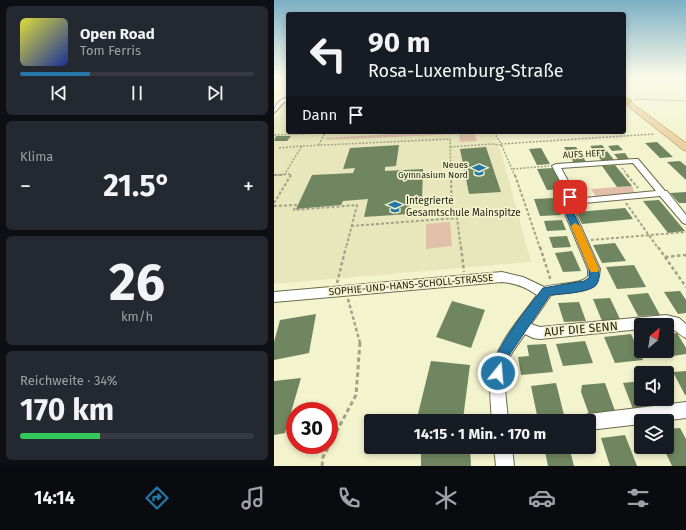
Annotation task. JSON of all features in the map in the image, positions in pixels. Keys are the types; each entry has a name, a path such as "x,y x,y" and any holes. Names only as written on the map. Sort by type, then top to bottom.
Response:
{"main road":[{"path":"627,101 686,148"}],"street":[{"path":"274,111 285,100"},
{"name":"AUFS HEFT","path":"544,294 550,290 584,286 590,284 594,279 594,269 568,209 569,195 556,166 635,161 664,193"},
{"path":"569,195 576,202 664,193 686,220"},
{"name":"SOPHIE-UND-HANS-SCHOLL-STRASSE","path":"274,297 465,279 513,277 529,283 544,294"},
{"path":"500,414 498,373 500,359 544,294"},
{"name":"AUF DIE SENN","path":"523,326 533,332 540,333 666,321 674,322 686,332"},
{"path":"596,421 686,410"},
{"path":"504,454 506,466"}],"path":[{"path":"627,101 686,100"},
{"path":"274,135 291,134"},
{"path":"319,145 324,134"},
{"path":"450,147 501,144 495,134"},
{"path":"279,148 450,138 452,218"},
{"path":"284,174 302,146"},
{"name":"AUFS HEFT","path":"617,162 644,195"},
{"path":"513,169 556,166"},
{"path":"274,175 291,174 274,202"},
{"path":"622,197 686,287"},
{"path":"274,206 296,205 294,210 357,205 351,226 340,291 360,340 356,395 323,457 322,466"},
{"path":"351,226 457,218 465,279"},
{"path":"582,241 686,232"},
{"path":"664,257 686,255"}],"shaded area":[{"name":"Integrierte Gesamtschule Mainspitze","path":"286,101 286,134 494,134 501,152 531,262 274,284 274,119 281,112 275,112 283,102"},
{"path":"391,134 459,134 325,140 327,138"},
{"path":"459,134 475,134 477,141 460,142"},
{"path":"632,186 635,194 596,197 591,189"},
{"path":"450,222 452,246 426,249 426,224"}],"building":[{"path":"276,136 291,136 287,141 274,141"},
{"path":"657,142 673,157 660,158 645,143"},
{"path":"399,145 396,166 385,167 385,171 423,169 422,202 410,203 409,214 364,217 368,199 343,201 341,205 296,209 312,175 353,173 355,168 343,169 350,148"},
{"path":"602,145 615,161 602,161 590,146"},
{"path":"618,145 623,150 612,151 608,146"},
{"name":"Neues Gymnasium Nord","path":"486,147 501,192 469,194 460,149"},
{"path":"564,147 576,147 587,163 574,163"},
{"path":"541,148 550,164 537,165 529,149"},
{"path":"625,153 629,159 618,159 614,154"},
{"path":"680,161 686,166 686,180 667,162"},
{"path":"615,165 632,186 617,187 602,166"},
{"path":"553,168 564,189 547,190 537,169"},
{"path":"686,192 686,203 679,203 670,193"},
{"path":"554,198 561,215 540,216 534,199"},
{"path":"659,200 685,231 668,233 643,201"},
{"path":"625,208 633,219 582,224 576,212"},
{"path":"562,220 566,230 547,231 544,221"},
{"path":"567,236 571,247 553,248 549,237"},
{"path":"615,243 626,261 602,263 593,245"},
{"path":"572,251 581,271 563,272 555,253"},
{"path":"634,265 646,287 617,289 606,267"},
{"path":"680,291 686,300 686,313 678,314 664,292"},
{"path":"648,293 660,315 638,316 627,295"},
{"path":"610,298 620,319 602,321 593,299"},
{"path":"452,301 485,310 471,348 436,337"},
{"path":"579,302 586,321 564,322 558,303"},
{"path":"316,314 309,353 274,360 274,342 280,320"},
{"path":"674,333 677,333 686,348 686,354 674,356"},
{"path":"631,334 634,340 634,358 642,358 643,360 615,363 604,337"},
{"path":"585,341 593,363 563,366 556,344"},
{"path":"546,344 553,372 521,375 518,357 529,356 527,345"},
{"path":"431,361 470,365 464,414 418,414"},
{"path":"686,371 686,395 674,374 674,372"},
{"path":"301,378 294,402 286,402 285,433 274,435 274,381"},
{"path":"634,382 634,406 658,406 633,409 623,383"},
{"path":"556,383 564,414 537,414 531,386"},
{"path":"605,383 615,411 589,414 581,392 582,385"},
{"path":"674,428 680,428 686,439 686,466 672,466 666,454 674,454"},
{"path":"625,435 637,466 610,466 601,438"},
{"path":"421,454 470,454 471,466 421,466"},
{"path":"545,454 571,454 574,466 548,466"}],"slow traffic":[{"path":"575,226 594,269"}],"place":[{"name":"Neues Gymnasium Nord","path":"479,170"},
{"name":"Integrierte Gesamtschule Mainspitze","path":"395,207"}],"route":[{"path":"498,373 500,359 547,291 584,286 590,284 594,279 594,269 568,209 567,204 570,197"}]}
